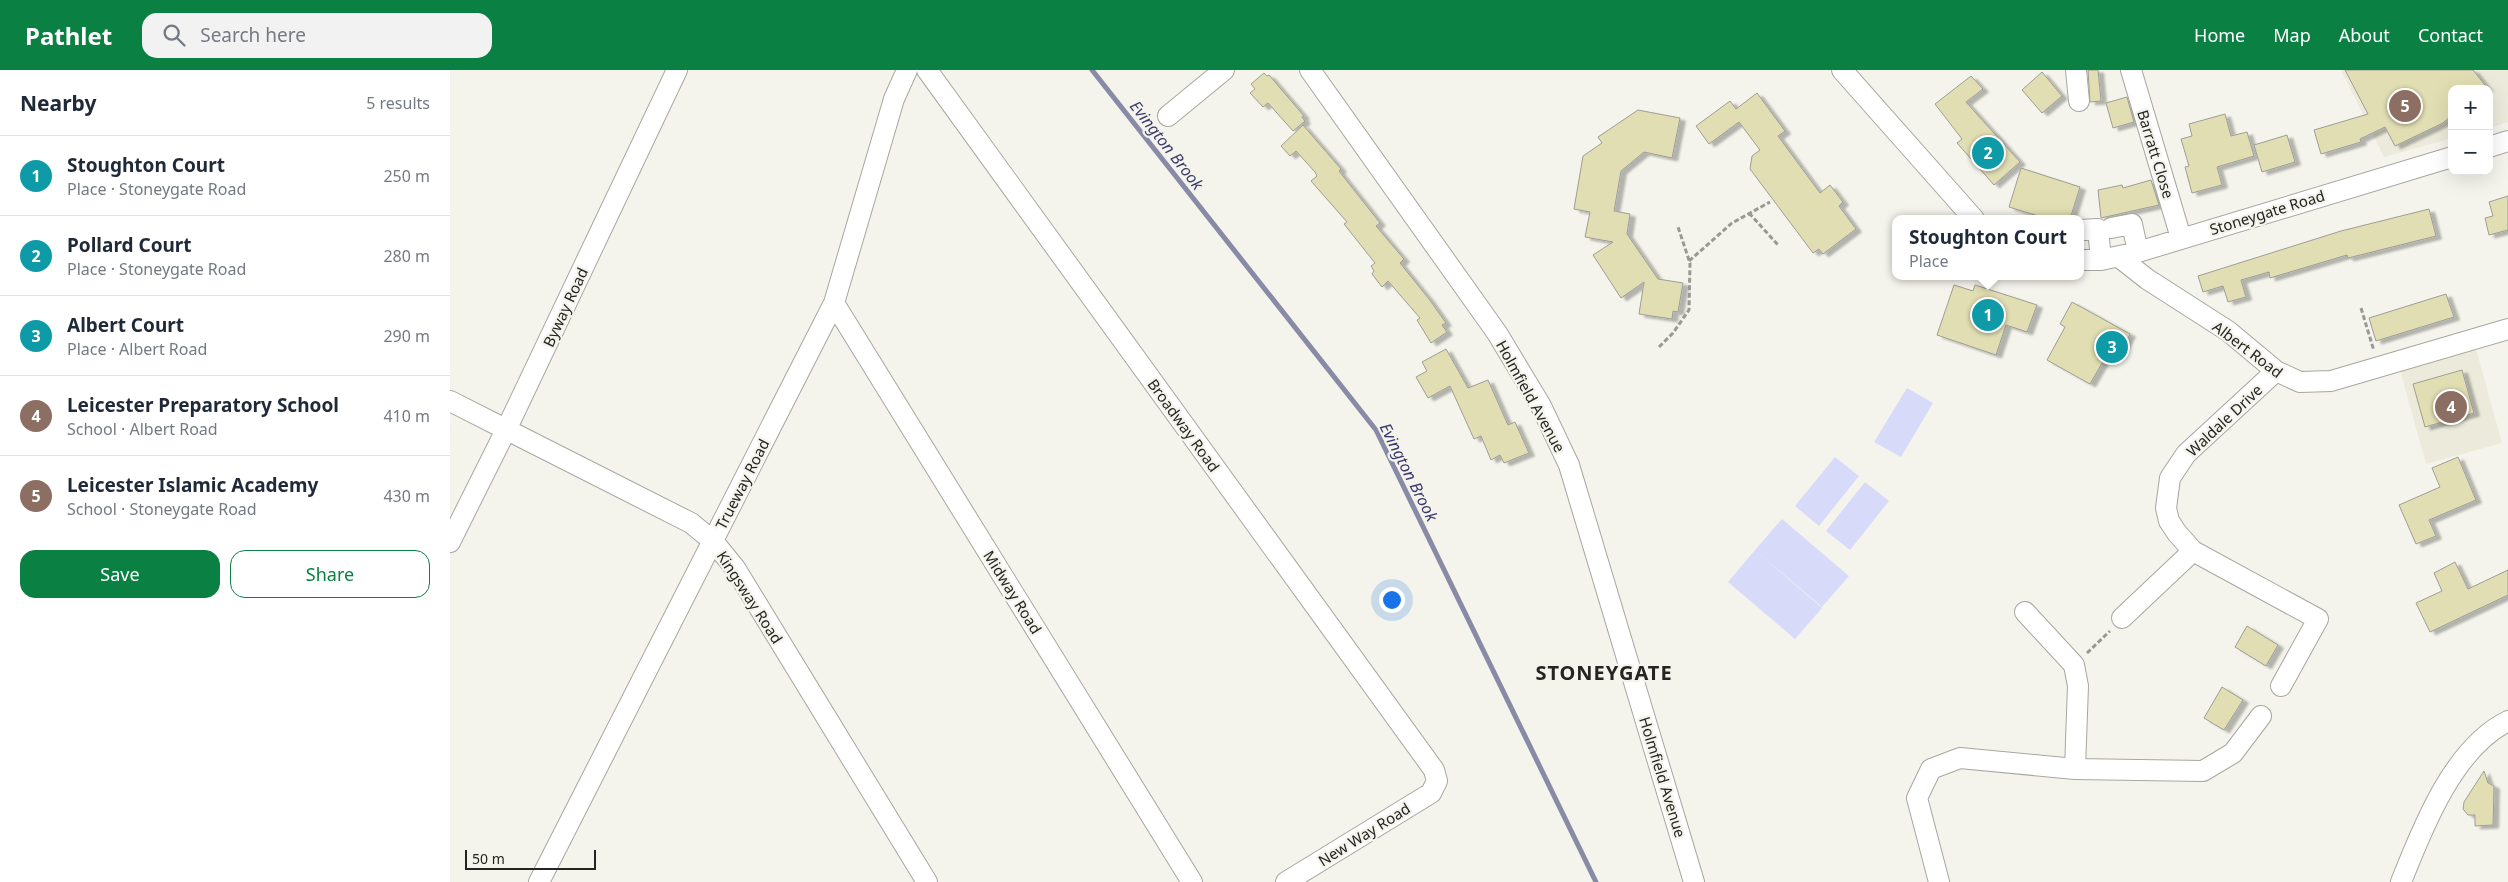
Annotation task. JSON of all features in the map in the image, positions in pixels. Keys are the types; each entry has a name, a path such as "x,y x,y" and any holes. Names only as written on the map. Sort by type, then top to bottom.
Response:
{"street":[{"name":"Byway Road","path":"450,542 506,430 677,70"},
{"name":"Trueway Road","path":"539,882 834,303 894,99 907,70"},
{"name":"Broadway Road","path":"927,70 1434,770 1437,781"},
{"path":"1168,116 1224,70"},
{"name":"Holmfield Avenue","path":"1310,70 1497,333 1541,406 1569,465 1694,882"},
{"path":"1842,70 1970,215"},
{"path":"2076,70 2079,101"},
{"name":"Barratt Close","path":"2131,70 2181,238"},
{"path":"2493,146 2508,141"},
{"name":"Stoneygate Road","path":"2084,260 2119,256 2448,158"},
{"path":"2111,228 2132,224 2119,256"},
{"path":"2084,230 2098,229 2119,256"},
{"name":"Albert Road","path":"2119,256 2147,279 2228,332 2276,371 2300,382 2319,383 2508,329"},
{"name":"Midway Road","path":"834,303 1192,882"},
{"name":"Waldale Drive","path":"2276,371 2186,454 2170,478 2166,508 2169,521 2177,534 2193,551 2318,619 2281,686"},
{"name":"Kingsway Road","path":"450,401 691,523 713,541 735,568 926,882"},
{"path":"2122,618 2193,551"},
{"path":"2025,612 2074,665 2078,686 2075,769"},
{"path":"1938,882 1917,798 1931,769 1960,758 2075,769 2202,771 2233,753 2261,716"},
{"path":"2401,882 2428,815 2446,786 2475,744 2508,721"},
{"name":"New Way Road","path":"1286,882 1431,793 1437,781"}],"path":[{"path":"1689,261 1726,228 1770,202"},
{"path":"1750,213 1779,246"},
{"path":"1659,347 1673,333 1689,310 1689,261 1678,226"},
{"path":"2361,308 2379,366"},
{"path":"2074,665 2122,618"}],"shaded area":[{"path":"2341,70 2508,70 2508,122 2493,127 2493,85 2448,85 2448,139 2384,157"},
{"path":"2476,349 2502,443 2426,464 2400,370"},
{"path":"1907,388 1933,403 1901,457 1874,442"},
{"path":"1835,457 1859,476 1819,526 1795,506"},
{"path":"1865,482 1889,501 1850,550 1826,531"},
{"path":"1782,519 1849,576 1822,607 1755,550"},
{"path":"1755,550 1822,608 1795,639 1728,582"}],"building":[{"path":"2088,70 2098,70 2101,101 2090,102"},
{"path":"2345,70 2473,70 2485,85 2448,85 2448,119 2443,123 2395,146 2385,127 2360,139 2361,142 2321,154 2314,130 2368,114"},
{"path":"2042,72 2062,96 2042,113 2022,90"},
{"path":"1264,73 1267,76 1269,75 1304,116 1302,117 1305,121 1293,131 1268,103 1263,107 1250,93 1255,89 1251,84"},
{"path":"1971,76 1983,89 1966,102 2020,162 1994,185 1957,143 1962,139 1935,104"},
{"path":"1757,93 1785,131 1778,136 1820,193 1830,185 1843,202 1839,206 1856,229 1823,254 1819,249 1813,253 1750,169 1752,156 1760,150 1739,122 1709,144 1696,126 1730,101 1736,109"},
{"path":"2127,97 2134,122 2113,128 2106,103"},
{"path":"1638,110 1680,118 1672,158 1644,152 1621,171 1614,211 1630,214 1627,234 1658,279 1683,283 1678,312 1673,311 1672,319 1639,314 1644,282 1621,298 1593,255 1613,242 1585,237 1590,212 1574,209 1583,156 1602,143 1598,137"},
{"path":"2225,114 2231,136 2247,132 2254,156 2217,167 2222,185 2192,193 2185,167 2189,166 2181,139 2192,136 2189,124"},
{"path":"1303,125 1341,169 1339,171 1380,223 1376,226 1404,259 1400,263 1446,323 1442,325 1447,332 1431,343 1417,320 1420,318 1388,281 1382,287 1372,274 1374,271 1371,266 1375,263 1344,224 1347,222 1311,181 1317,176 1315,172 1296,151 1290,156 1281,146"},
{"path":"2287,135 2295,162 2262,172 2254,145"},
{"path":"2021,168 2080,187 2071,215 2035,215 2009,207"},
{"path":"2151,180 2159,205 2101,218 2098,190 2122,185 2123,188"},
{"path":"2508,196 2508,230 2489,235 2485,218 2493,216 2489,202"},
{"path":"2429,209 2436,236 2348,258 2347,255 2270,278 2269,272 2241,280 2246,297 2228,302 2223,286 2203,292 2198,276 2341,231"},
{"path":"1954,285 1973,291 1975,285 2037,305 2027,332 2006,325 1996,355 1937,335"},
{"path":"2446,294 2454,317 2376,341 2369,318"},
{"path":"2072,302 2130,334 2118,356 2109,351 2090,384 2047,360 2065,327 2060,324"},
{"path":"1446,349 1468,388 1488,380 1508,425 1515,422 1529,453 1504,463 1500,455 1491,460 1481,436 1474,439 1450,386 1428,398 1416,377 1427,371 1422,362"},
{"path":"2462,370 2474,413 2425,427 2413,384"},
{"path":"2458,457 2476,500 2429,520 2436,536 2416,544 2399,505 2440,487 2432,468"},
{"path":"2455,562 2468,589 2508,570 2508,595 2430,632 2416,603 2442,591 2434,573"},
{"path":"2247,626 2278,645 2266,666 2235,647"},
{"path":"2222,687 2243,700 2224,730 2204,718"},
{"path":"2484,771 2488,783 2494,786 2493,825 2475,826 2475,815 2468,815 2463,809 2464,802"}],"waterway":[{"name":"Evington Brook","path":"1092,70 1376,430 1596,882"}],"place":[{"name":"Leicester Islamic Academy","path":"2405,106"},
{"name":"Pollard Court","path":"1988,153"},
{"name":"Stoughton Court","path":"1988,315"},
{"name":"Albert Court","path":"2112,347"},
{"name":"Leicester Preparatory School","path":"2451,407"}],"district":[{"name":"STONEYGATE","path":"1604,672"}]}
